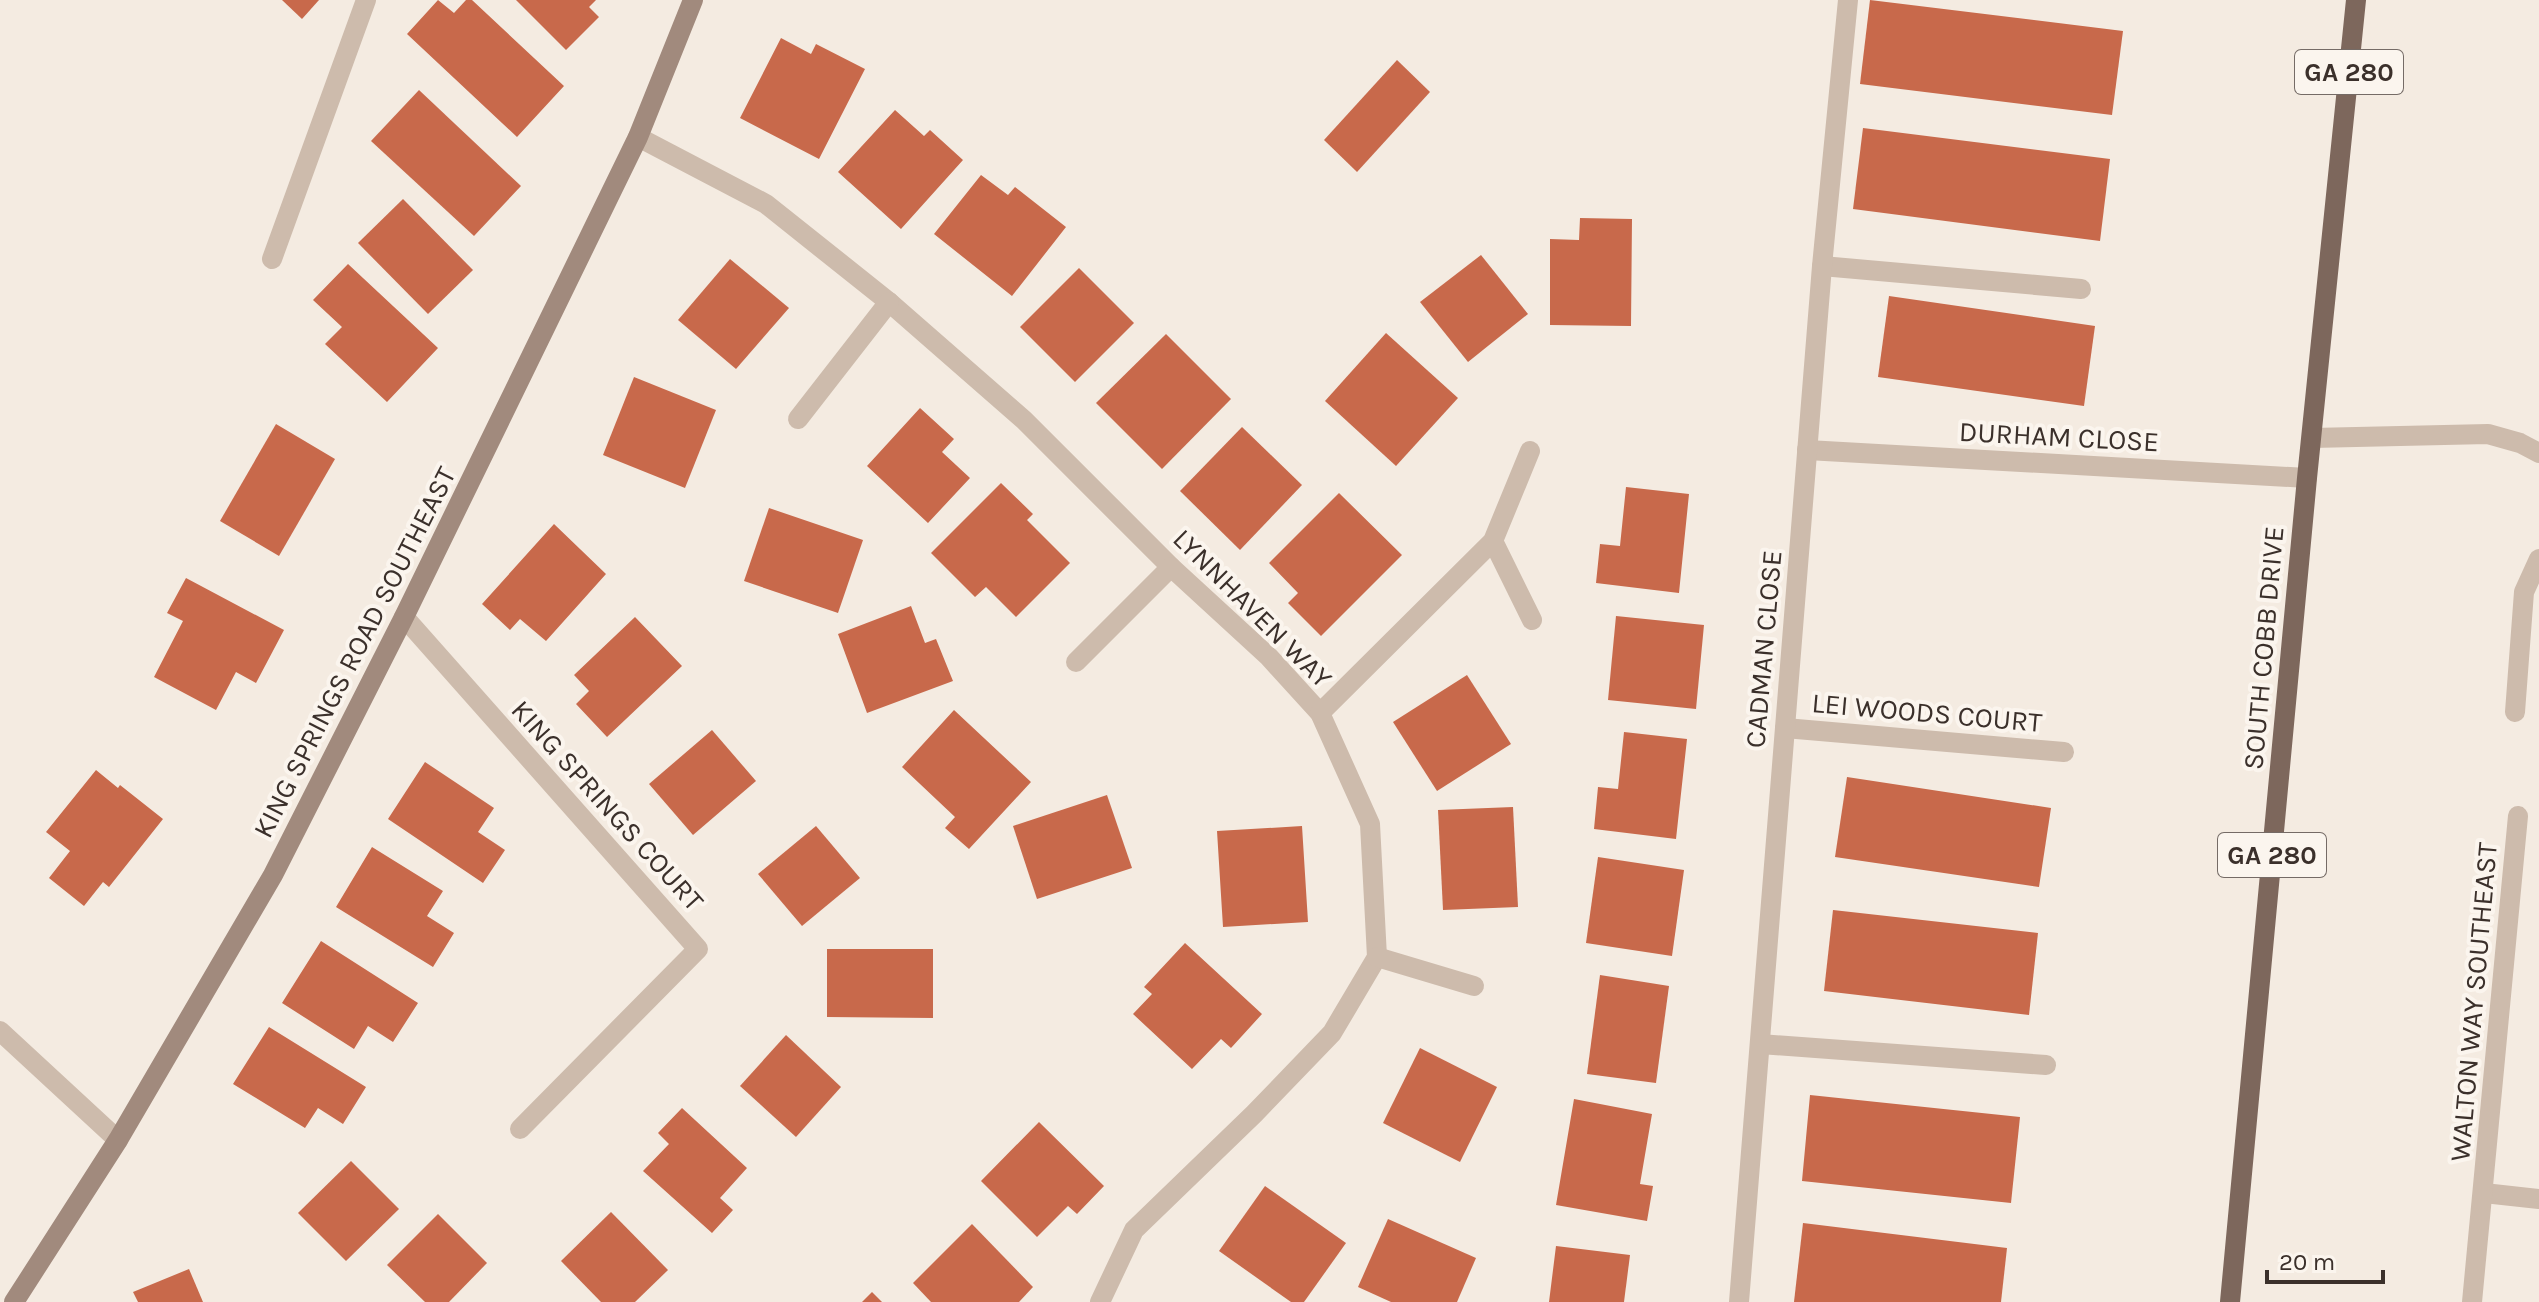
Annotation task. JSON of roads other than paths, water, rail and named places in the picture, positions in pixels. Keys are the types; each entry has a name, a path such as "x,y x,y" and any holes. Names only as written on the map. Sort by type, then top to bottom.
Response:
{"main road":[{"name":"SOUTH COBB DRIVE","path":"2230,1302 2307,478 2356,0"}],"street":[{"path":"272,259 366,0"},
{"name":"KING SPRINGS ROAD SOUTHEAST","path":"14,1302 118,1140 273,875 404,617 638,137 693,0"},
{"name":"CADMAN CLOSE","path":"1739,1302 1822,266 1848,0"},
{"name":"LYNNHAVEN WAY","path":"638,137 766,204 889,302 1024,420 1171,567 1269,657 1320,713 1370,824 1377,957"},
{"path":"1822,266 2081,289"},
{"path":"798,419 889,302"},
{"path":"2312,438 2488,434 2520,443 2539,453"},
{"name":"DURHAM CLOSE","path":"1807,450 2307,478"},
{"path":"1320,713 1493,541 1530,451"},
{"path":"1493,541 1532,620"},
{"path":"2515,712 2524,592 2539,559"},
{"path":"1076,662 1171,567"},
{"name":"KING SPRINGS COURT","path":"404,617 698,949 520,1129"},
{"name":"LEI WOODS COURT","path":"1785,728 2064,752"},
{"name":"WALTON WAY SOUTHEAST","path":"2472,1302 2518,816"},
{"path":"1106,1300 1134,1230 1254,1114 1332,1033 1377,957 1474,986"},
{"path":"0,1031 118,1140"},
{"path":"1760,1044 2046,1065"},
{"name":"WALTON WAY SOUTHEAST","path":"2484,1193 2539,1199"}]}
